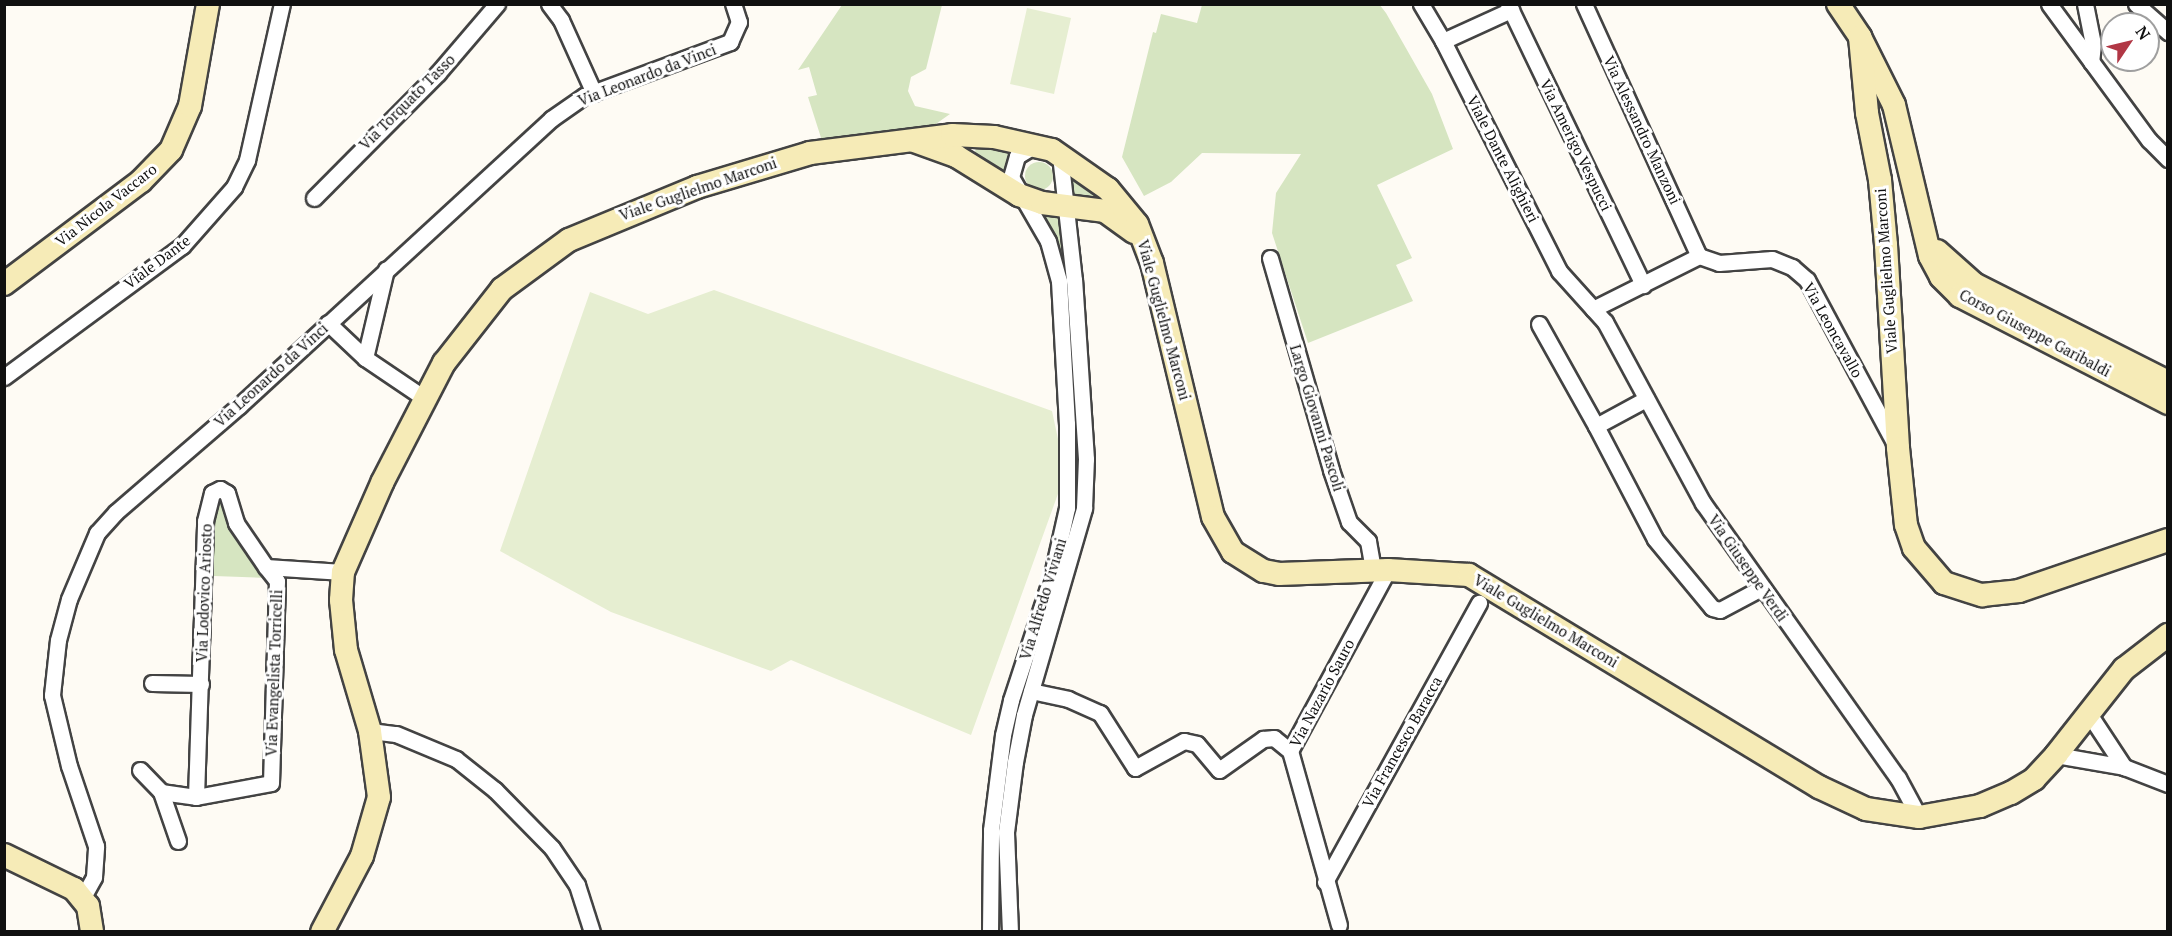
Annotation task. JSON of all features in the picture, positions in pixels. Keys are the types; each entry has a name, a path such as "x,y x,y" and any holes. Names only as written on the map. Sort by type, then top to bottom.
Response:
{"street":[{"name":"Via Nicola Vaccaro","path":"4,284 141,181 171,150 190,106 208,4"},
{"name":"Viale Dante","path":"4,377 182,246 234,187 247,160 282,4"},
{"name":"Via Torquato Tasso","path":"314,198 385,122 438,73 497,4"},
{"path":"549,4 561,20 594,93"},
{"name":"Via Leonardo da Vinci","path":"83,897 94,877 96,846 69,766 52,695 58,640 83,564 98,533 116,512 328,323 551,118 594,93 730,42 739,22 733,4"},
{"name":"Viale Dante Alighieri","path":"1420,4 1443,40 1560,271 1593,309"},
{"name":"Via Alessandro Manzoni","path":"1584,4 1700,256"},
{"name":"Corso Giuseppe Garibaldi","path":"1838,4 1860,37 1894,105 1935,268 1960,296 2168,403"},
{"path":"2049,4 2091,62 2168,159"},
{"path":"2085,4 2093,44 2091,62"},
{"path":"2136,4 2168,32"},
{"path":"1443,40 1510,7"},
{"name":"Via Amerigo Vespucci","path":"1510,7 1643,285"},
{"name":"Viale Guglielmo Marconi","path":"1860,37 1867,113 1885,235 1898,448 1906,525 1914,548 1944,583 1963,592 1982,595 2019,591 2168,540"},
{"name":"Viale Guglielmo Marconi","path":"322,932 347,890 377,814 378,772 370,731 346,650 341,600 343,572 424,398 486,306 525,270 569,240 636,209 810,153 969,135 1037,144 1060,156 1122,202 1144,240 1203,479 1223,537 1233,552 1264,571 1380,570 1469,574 1819,788 1866,809 1918,817 1980,807 2011,793 2034,779 2056,755 2124,669 2168,635"},
{"path":"912,140 956,156 1019,195 1064,207 1105,211 1144,240"},
{"name":"Via Alfredo Viviani","path":"990,932 991,830 1003,735 1062,541 1069,485 1059,281 1047,241 1019,195 1012,168 1017,156 1037,144"},
{"name":"Via Alfredo Viviani","path":"1010,932 1006,832 1015,762 1031,691 1084,508 1086,459 1070,218 1064,207 1060,156"},
{"name":"Corso Giuseppe Garibaldi","path":"1929,240 1957,272 1974,284 2168,382"},
{"path":"1593,309 1700,256"},
{"name":"Via Leoncavallo","path":"1700,256 1719,263 1772,259 1792,267 1807,280 1898,448"},
{"name":"Largo Giovanni Pascoli","path":"1270,258 1330,470 1349,522 1368,541 1380,570"},
{"path":"365,358 386,269"},
{"name":"Via Giuseppe Verdi","path":"1593,309 1617,341 1703,503 1761,588 1898,778 1918,817"},
{"path":"328,323 365,358 424,398"},
{"path":"1539,324 1655,539 1712,608 1720,610 1761,588"},
{"path":"1596,426 1646,399"},
{"name":"Via Lodovico Ariosto","path":"196,797 205,520 212,493 220,489 227,493 236,523 266,567"},
{"path":"266,567 343,572"},
{"name":"Via Evangelista Torricelli","path":"196,797 271,783 277,581 266,567"},
{"name":"Via Nazario Sauro","path":"1340,930 1290,751 1380,570"},
{"name":"Via Francesco Baracca","path":"1325,882 1479,603"},
{"path":"152,683 201,684"},
{"path":"1031,691 1068,699 1100,713 1135,768 1184,741 1197,744 1219,770 1263,739 1274,738 1290,751"},
{"path":"2089,714 2124,767"},
{"path":"370,731 396,734 456,759 495,790 552,848 577,885 592,932"},
{"path":"2056,755 2124,767 2168,783"},
{"path":"140,770 161,792 178,841"},
{"path":"161,792 196,797"},
{"path":"4,855 83,897 91,915 92,932"}],"green space":[{"path":"1379,4 1386,13 1432,94 1453,149 1377,185 1412,258 1396,265 1413,301 1308,343 1272,233 1276,193 1301,154 1202,153 1171,182 1144,196 1122,157 1153,32 1156,33 1161,14 1197,23 1202,5"},
{"path":"842,5 942,5 926,69 911,77 908,91 915,106 950,114 923,133 823,144 808,97 817,95 809,67 798,70"},
{"path":"1027,8 1071,18 1054,94 1010,84"},
{"path":"977,145 1012,152 1005,175 974,155"},
{"path":"1039,162 1049,166 1053,176 1049,186 1039,190 1029,186 1025,176 1029,166"},
{"path":"1073,175 1113,200 1069,197"},
{"path":"1037,214 1060,216 1065,275 1060,258"},
{"path":"714,290 1052,411 1061,453 1059,491 971,735 791,660 771,671 611,612 500,551 590,292 648,314"},
{"path":"220,501 224,502 267,578 214,576 212,526 216,505"}]}
